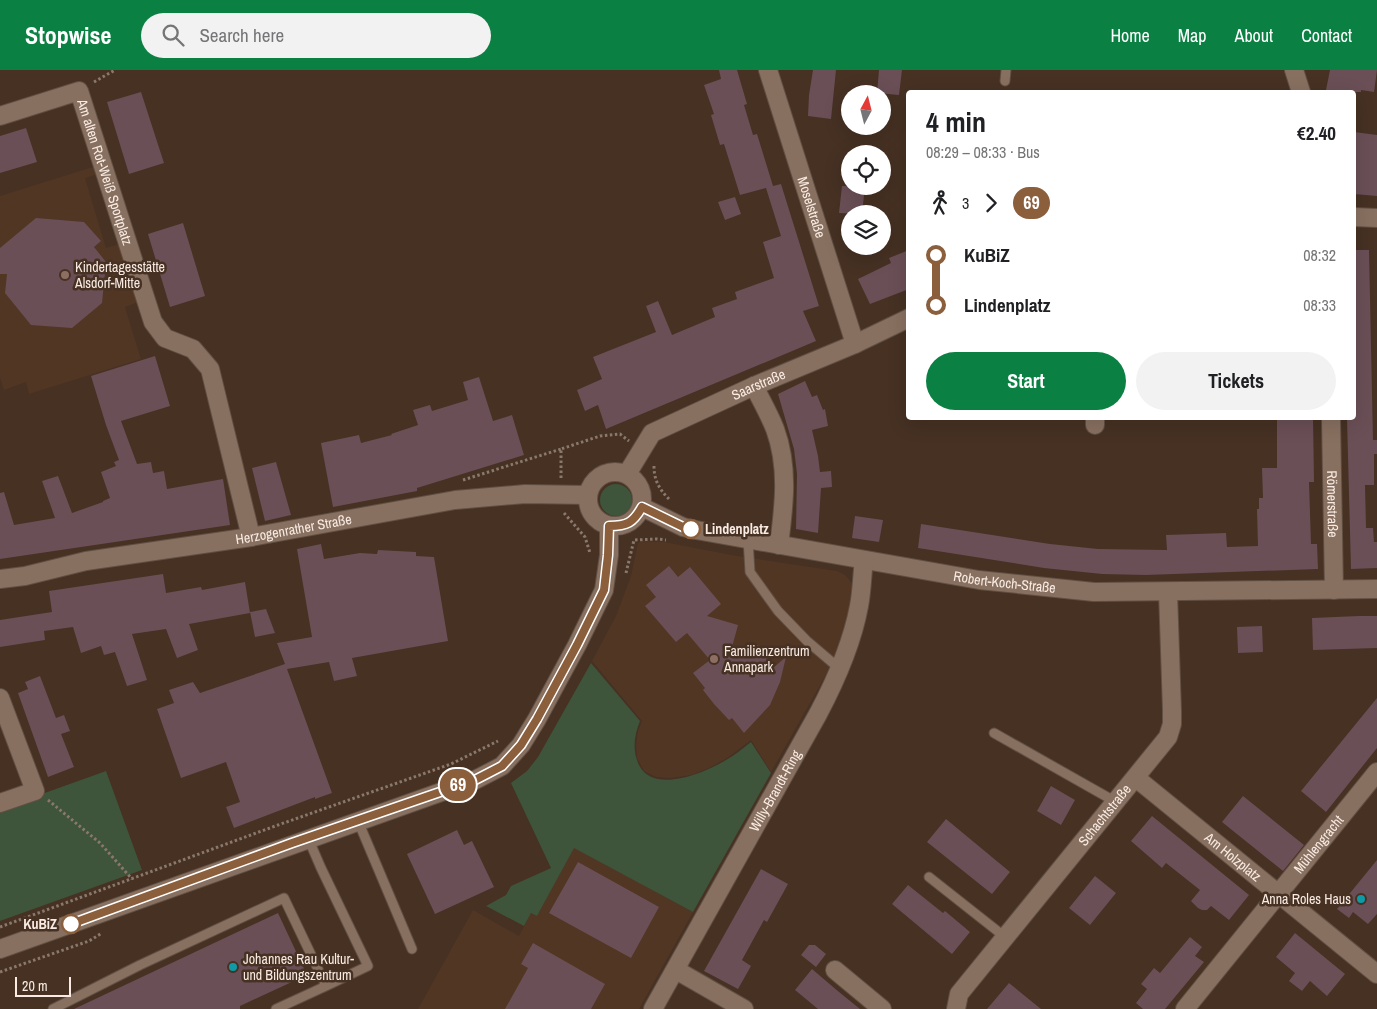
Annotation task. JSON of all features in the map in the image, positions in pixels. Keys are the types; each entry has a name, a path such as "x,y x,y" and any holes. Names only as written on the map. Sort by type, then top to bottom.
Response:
{"street":[{"name":"Moselstraße","path":"768,70 855,344"},
{"path":"1294,70 1300,90"},
{"name":"Am alten Rot-Weiß Sportplatz","path":"0,116 79,91 152,322 165,338 193,349 210,369 250,537"},
{"path":"1356,217 1377,218"},
{"name":"Saarstraße","path":"627,474 652,433 754,386 855,344 906,319"},
{"path":"754,386 775,429 785,473 784,508 779,545"},
{"name":"Römerstraße","path":"1331,420 1334,590"},
{"path":"614,472 627,474 637,482 643,494 642,507 635,519 623,526 609,526 597,520 589,508 588,495 593,483 602,475 614,472"},
{"name":"Herzogenrather Straße","path":"0,579 25,576 86,561 250,537 455,500 525,494 588,495"},
{"name":"Robert-Koch-Straße","path":"642,507 683,527 696,530 979,580 1094,592 1377,589"},
{"path":"0,949 475,780 502,766 521,745 537,719 604,590 609,526"},
{"name":"Willy-Brandt-Ring","path":"653,1009 818,714 840,669 860,606 864,560"},
{"name":"Schachtstraße","path":"945,1009 958,1001 1005,937 1168,738 1172,724 1168,592"},
{"path":"0,698 35,791 0,803"},
{"name":"Mühlengracht","path":"1185,1009 1377,772"},
{"name":"Am Holzplatz","path":"1136,778 1377,974"},
{"path":"676,970 744,1009"},
{"path":"835,970 882,1009"}],"lane":[{"path":"1005,81 1006,70"},
{"path":"748,539 750,572 778,611 807,641 840,669"},
{"path":"994,732 1116,802"},
{"path":"358,821 412,949"},
{"path":"276,1009 368,966 308,838"},
{"path":"928,877 1005,937"},
{"path":"53,1009 140,965 284,898 326,986"}],"path":[{"path":"79,91 115,70"},
{"path":"456,482 600,436 620,434 654,462 654,478 661,491 674,504 657,539"},
{"path":"561,449 561,509 585,537 590,552 590,559"},
{"path":"624,579 634,540 657,539 675,542"},
{"path":"0,927 268,828 451,764 501,740"},
{"path":"35,791 55,805 100,843 132,879"},
{"path":"0,972 89,941 110,928"}],"shaded area":[{"name":"Kindertagesstätte Alsdorf-Mitte","path":"96,166 98,174 85,178 106,248 120,244 138,302 125,307 141,359 29,394 26,382 4,390 0,378 0,196"},
{"name":"Familienzentrum Annapark","path":"643,541 664,542 737,556 837,571 845,575 852,583 847,623 836,657 771,772 751,740 727,758 692,775 670,778 656,777 644,771 637,758 636,744 642,721 592,661 616,616 631,576 638,543"},
{"path":"574,847 693,912 639,1009 418,1009 473,910 519,936 531,913 537,916"}],"green space":[{"path":"616,484 622,485 627,489 631,494 631,506 627,511 622,515 616,516 610,515 605,511 601,506 600,500 601,494 605,489 610,485"},
{"path":"591,663 640,721 636,732 635,748 639,765 646,774 656,779 668,780 694,775 726,760 751,742 771,773 693,912 574,848 537,916 531,913 524,926 486,906 506,895 511,886 551,868 511,783 527,771 538,757"},
{"path":"106,771 142,870 0,921 0,809"}],"building":[{"path":"719,70 737,70 747,104 744,105 753,135 757,134 773,186 781,184 819,306 803,311 816,341 606,429 598,405 585,411 577,390 602,379 593,357 656,332 646,306 658,301 672,335 715,317 712,308 737,299 735,292 774,278 763,242 781,236 766,188 740,195 724,144 720,145 711,115 714,114 704,85 721,79"},
{"path":"813,70 836,70 831,119 808,116"},
{"path":"879,70 902,70 899,95 891,94 891,85 878,85"},
{"path":"1330,70 1377,70 1374,92 1326,90"},
{"path":"141,92 164,163 129,174 107,102"},
{"path":"26,128 37,162 0,173 0,136"},
{"path":"1356,132 1377,135 1377,196 1356,194"},
{"path":"841,195 864,195 863,205 841,205 841,213 839,213"},
{"path":"735,197 741,214 725,220 718,202"},
{"path":"36,218 84,222 101,241 94,247 106,262 102,303 72,328 31,325 5,293 7,274 0,274 0,248"},
{"path":"183,223 205,296 170,307 148,234"},
{"path":"1356,250 1369,250 1373,440 1377,440 1377,454 1374,454 1374,485 1365,485 1366,528 1373,528 1374,542 1377,542 1377,568 1351,569 1347,420 1356,420"},
{"path":"906,251 906,290 870,304 858,279 891,263 889,258"},
{"path":"155,356 170,406 121,421 137,464 151,462 153,473 164,471 167,489 223,479 230,525 0,559 0,493 4,492 14,525 55,518 42,481 58,476 72,513 110,498 101,472 116,466 114,462 119,460 91,376"},
{"path":"479,377 493,421 512,415 524,455 417,488 417,491 333,507 321,443 359,435 361,443 392,435 418,425 413,410 430,405 432,411 468,400 463,382"},
{"path":"805,381 812,397 817,395 823,410 825,409 828,426 812,430 820,472 831,471 832,487 821,488 818,533 796,529 797,474 794,449 778,394"},
{"path":"1277,420 1313,420 1314,482 1309,482 1311,544 1317,544 1318,569 1146,575 1102,574 1044,568 918,548 921,524 1050,544 1098,549 1167,550 1166,535 1226,533 1227,547 1258,546 1257,509 1259,509 1259,498 1263,498 1262,468 1277,468"},
{"path":"276,462 291,515 265,521 252,468"},
{"path":"855,516 883,520 879,542 852,538"},
{"path":"321,544 324,559 360,553 377,554 378,550 416,552 416,556 434,557 448,641 352,658 357,676 334,681 329,662 287,669 332,793 315,799 315,797 234,828 226,807 240,802 226,762 181,778 157,709 174,703 169,690 193,682 200,693 285,664 277,643 312,637 297,549"},
{"path":"669,566 678,577 690,567 721,604 707,616 738,625 732,647 756,645 770,648 767,673 786,657 780,682 770,705 744,733 732,718 729,720 714,704 703,690 705,688 693,673 710,660 687,633 676,642 645,606 656,597 646,585"},
{"path":"163,574 166,593 201,587 202,590 245,582 250,613 189,624 198,650 177,658 166,629 132,634 147,680 127,686 115,652 104,655 101,646 81,653 73,627 44,631 45,640 0,647 0,620 52,612 49,591"},
{"path":"266,609 275,633 255,637 250,612"},
{"path":"1377,616 1377,648 1313,650 1312,618"},
{"path":"1262,626 1263,652 1238,653 1237,627"},
{"path":"40,676 56,718 64,715 70,731 61,734 74,767 48,777 18,693 28,689 25,682"},
{"path":"1377,698 1377,748 1326,812 1301,791"},
{"path":"1051,786 1075,800 1061,825 1037,811"},
{"path":"1243,796 1304,845 1283,871 1222,822"},
{"path":"1152,816 1249,895 1229,920 1211,906 1207,910 1198,908 1191,901 1200,890 1166,863 1162,868 1131,841"},
{"path":"946,819 1010,872 992,894 927,842"},
{"path":"457,830 464,845 472,841 494,887 435,914 407,854"},
{"name":"Anna Roles Haus","path":"1377,860 1377,914 1368,924 1353,912 1349,918 1337,909"},
{"path":"578,862 659,907 631,958 549,913"},
{"path":"761,869 788,884 767,922 764,920 742,960 751,966 738,989 704,971"},
{"path":"1095,876 1116,893 1090,925 1069,908"},
{"path":"908,885 943,913 945,911 970,932 952,954 892,904"},
{"name":"Johannes Rau Kultur- und Bildungszentrum","path":"278,913 307,975 240,1006 240,1009 74,1009"},
{"path":"1295,933 1345,974 1327,996 1310,981 1302,991 1289,981 1295,973 1276,957"},
{"path":"1190,937 1202,947 1195,956 1204,962 1165,1009 1143,1009 1136,1003 1147,989 1141,984 1154,968 1160,973"},
{"path":"533,943 605,984 591,1009 505,1009 528,968 521,964"},
{"path":"809,945 815,945 826,954 816,967 801,955"},
{"path":"812,969 860,1009 818,1009 795,990"},
{"path":"1009,983 1041,1009 987,1009"}],"bus line":[{"name":"69","path":"71,924 292,843 475,780 502,766 521,745 537,719 604,590 609,526 623,526 635,519 642,507 691,529"}],"place":[{"name":"Kindertagesstätte Alsdorf-Mitte","path":"65,275"},
{"name":"Lindenplatz","path":"691,529"},
{"name":"Familienzentrum Annapark","path":"714,659"},
{"name":"Anna Roles Haus","path":"1361,899"},
{"name":"KuBiZ","path":"71,924"},
{"name":"Johannes Rau Kultur- und Bildungszentrum","path":"233,967"}]}
